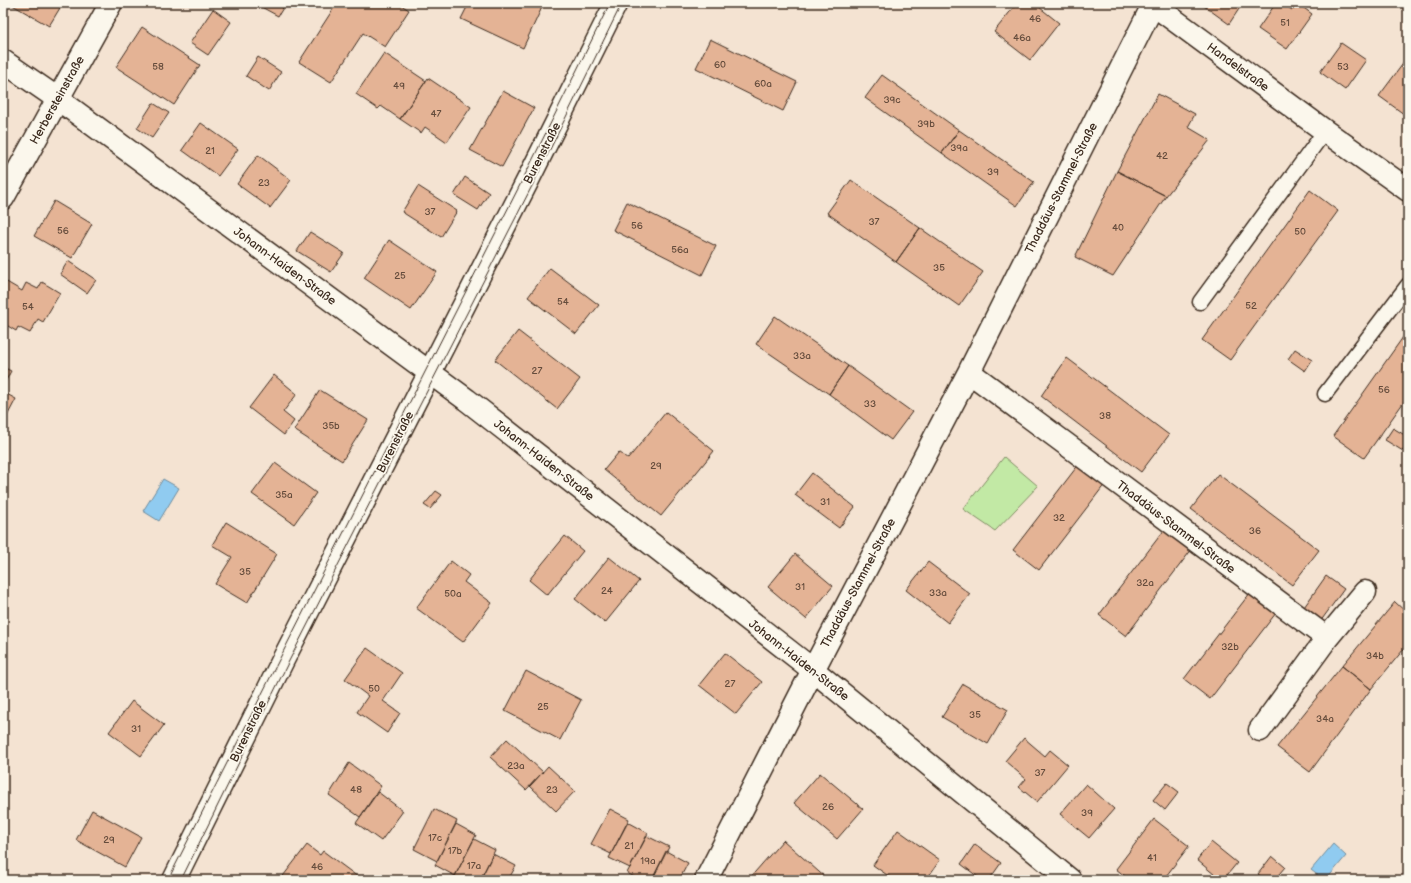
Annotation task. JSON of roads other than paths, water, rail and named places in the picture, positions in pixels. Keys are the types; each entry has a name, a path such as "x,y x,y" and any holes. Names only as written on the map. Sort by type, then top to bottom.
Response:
{"street":[{"name":"Herbersteinstraße","path":"3,198 111,3"},
{"name":"Burenstraße","path":"174,880 283,660 535,167 616,3"},
{"name":"Handelstraße","path":"1152,4 1408,190"},
{"name":"Thaddäus-Stammel-Straße","path":"706,880 968,372 1152,4"},
{"name":"Johann-Haiden-Straße","path":"3,61 58,99 430,372 813,670 1070,880"},
{"name":"Thaddäus-Stammel-Straße","path":"968,372 1327,638"},
{"path":"1260,730 1327,638 1366,592"}],"lane":[{"path":"1200,302 1325,131"},
{"path":"1325,394 1408,285"}],"water":[{"path":"163,479 179,488 159,521 143,511"},
{"path":"1333,844 1346,856 1326,880 1324,880 1311,870"}],"tram line":[{"path":"168,880 527,171 610,3"},
{"path":"181,880 288,663 534,182 622,3"}]}
